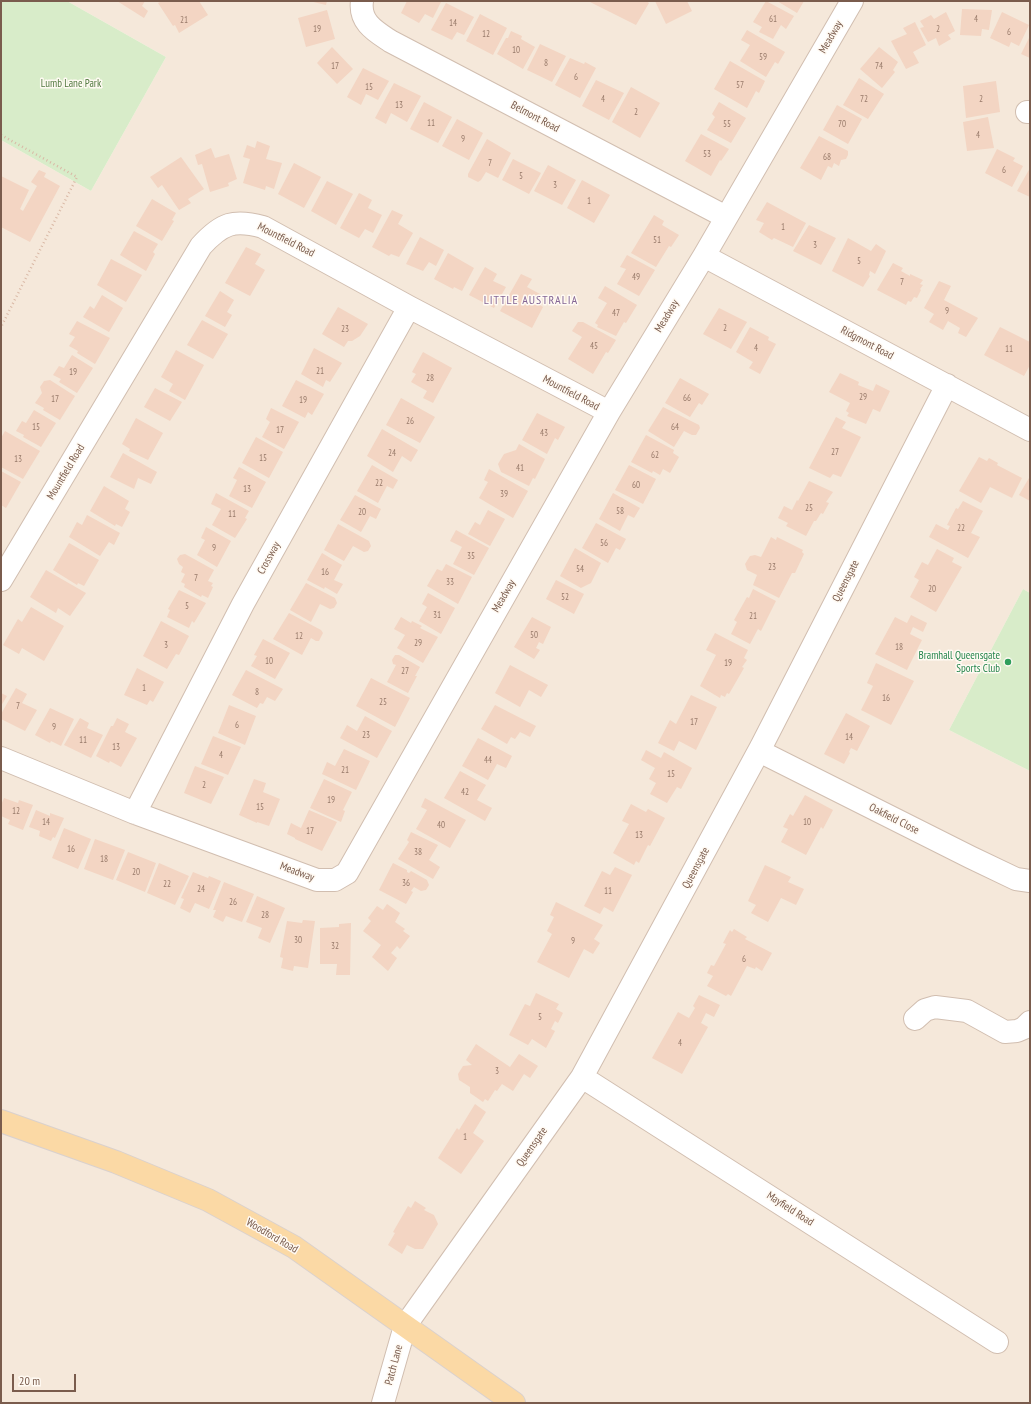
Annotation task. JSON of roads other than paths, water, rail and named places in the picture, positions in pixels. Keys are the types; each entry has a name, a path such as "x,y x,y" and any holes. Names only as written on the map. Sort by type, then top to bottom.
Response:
{"main road":[{"name":"Woodford Road","path":"1,1121 116,1162 208,1200 294,1247 514,1403"}],"street":[{"name":"Belmont Road","path":"362,1 361,5 364,20 375,31 390,41 726,217"},
{"name":"Meadway","path":"1,758 135,813 317,880 335,880 347,873 608,412 704,256 852,1"},
{"name":"Mountfield Road","path":"1,580 201,246 222,228 238,222 263,227 409,307 608,412"},
{"name":"Ridgmont Road","path":"704,256 1030,430"},
{"name":"Crossway","path":"135,813 243,604 409,307"},
{"name":"Queensgate","path":"405,1326 582,1077 759,751 947,385"},
{"name":"Oakfield Close","path":"759,751 970,857 1016,879 1030,881"},
{"path":"915,1019 925,1010 936,1007 967,1011 1005,1032 1017,1031 1027,1025"},
{"name":"Mayfield Road","path":"582,1077 997,1342"},
{"name":"Patch Lane","path":"384,1403 405,1326"}],"place":[{"name":"Bramhall Queensgate Sports Club","path":"1008,662"}],"district":[{"name":"LITTLE AUSTRALIA","path":"531,301"}],"park label":[{"name":"Lumb Lane Park","path":"71,84"}]}
